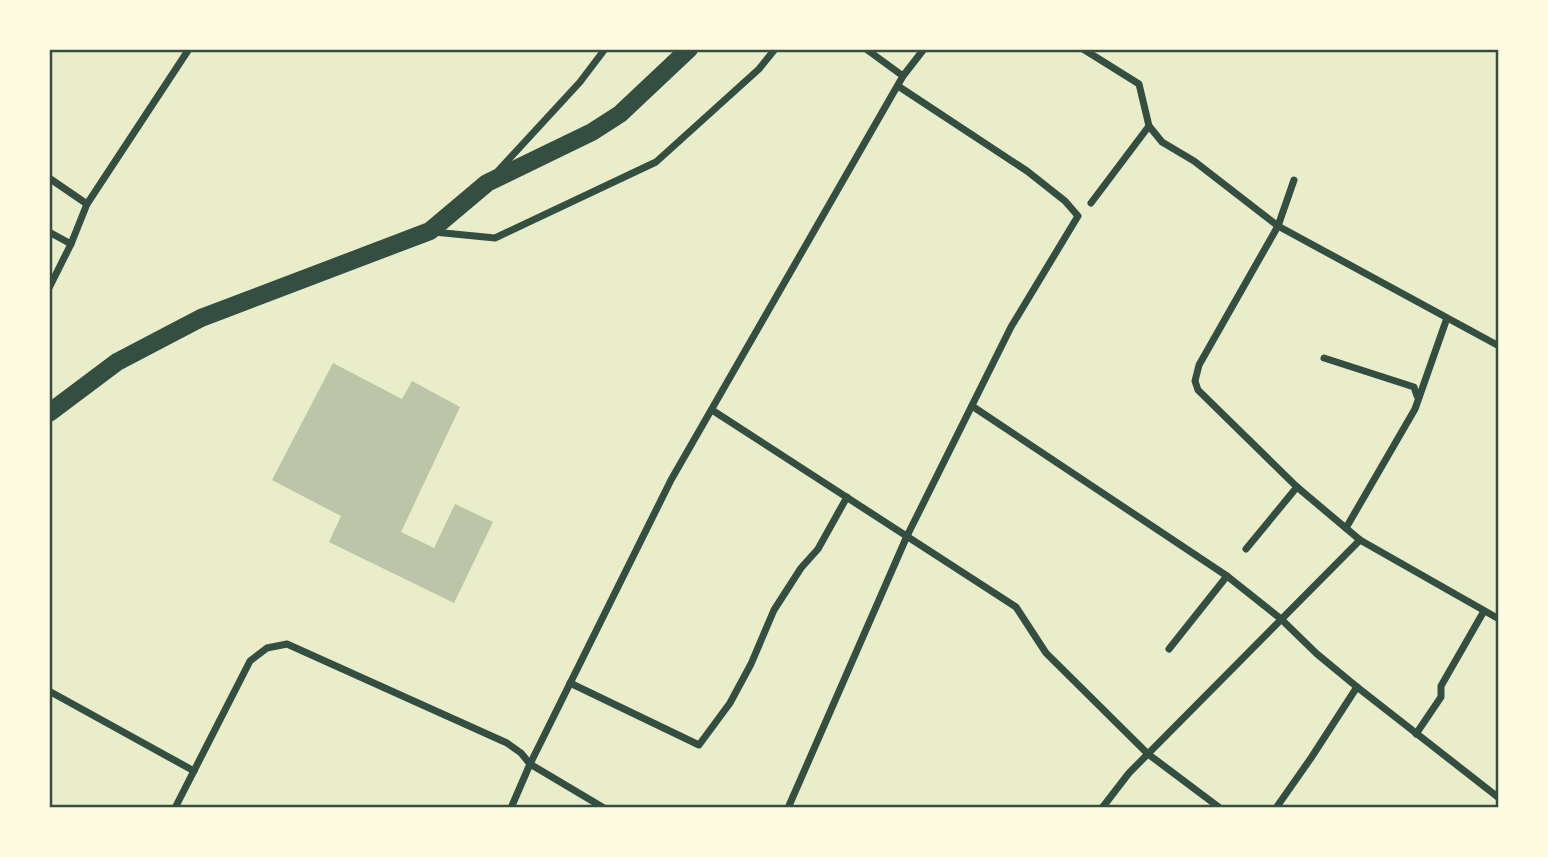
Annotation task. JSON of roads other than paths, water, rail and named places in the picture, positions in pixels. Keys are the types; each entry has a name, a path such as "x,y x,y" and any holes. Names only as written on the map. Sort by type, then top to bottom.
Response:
{"main road":[{"path":"49,413 117,362 201,318 429,231 487,183 592,132 621,114 689,49"}],"street":[{"path":"49,288 87,204 189,49"},
{"path":"487,183 580,82 605,49"},
{"path":"429,231 495,238 656,162 759,69 775,49"},
{"path":"866,49 903,76"},
{"path":"511,808 530,764 671,480 903,76 924,49"},
{"path":"1083,49 1139,84 1149,126 1162,142 1194,161 1278,226 1499,346"},
{"path":"788,808 907,536 1011,327 1079,216 1065,201 1027,172 898,86"},
{"path":"1091,202 1149,126"},
{"path":"49,178 87,204"},
{"path":"1294,180 1278,226 1199,365 1195,381 1198,390 1297,487 1360,540 1499,619"},
{"path":"49,232 71,244"},
{"path":"1346,528 1415,409 1447,318"},
{"path":"1324,358 1414,387 1418,397"},
{"path":"972,406 1227,576 1357,687 1499,800 1495,808"},
{"path":"712,410 1016,607 1046,653 1148,754 1220,808"},
{"path":"1246,549 1297,487"},
{"path":"570,683 699,745 730,704 774,610 801,568 818,549 847,497"},
{"path":"1102,808 1129,773 1360,540"},
{"path":"1169,649 1227,576"},
{"path":"1416,734 1441,697 1441,686 1484,611"},
{"path":"176,808 250,661 267,648 287,644 507,743 522,753 530,764 604,808"},
{"path":"1276,808 1357,687"},
{"path":"49,691 194,771"}]}
